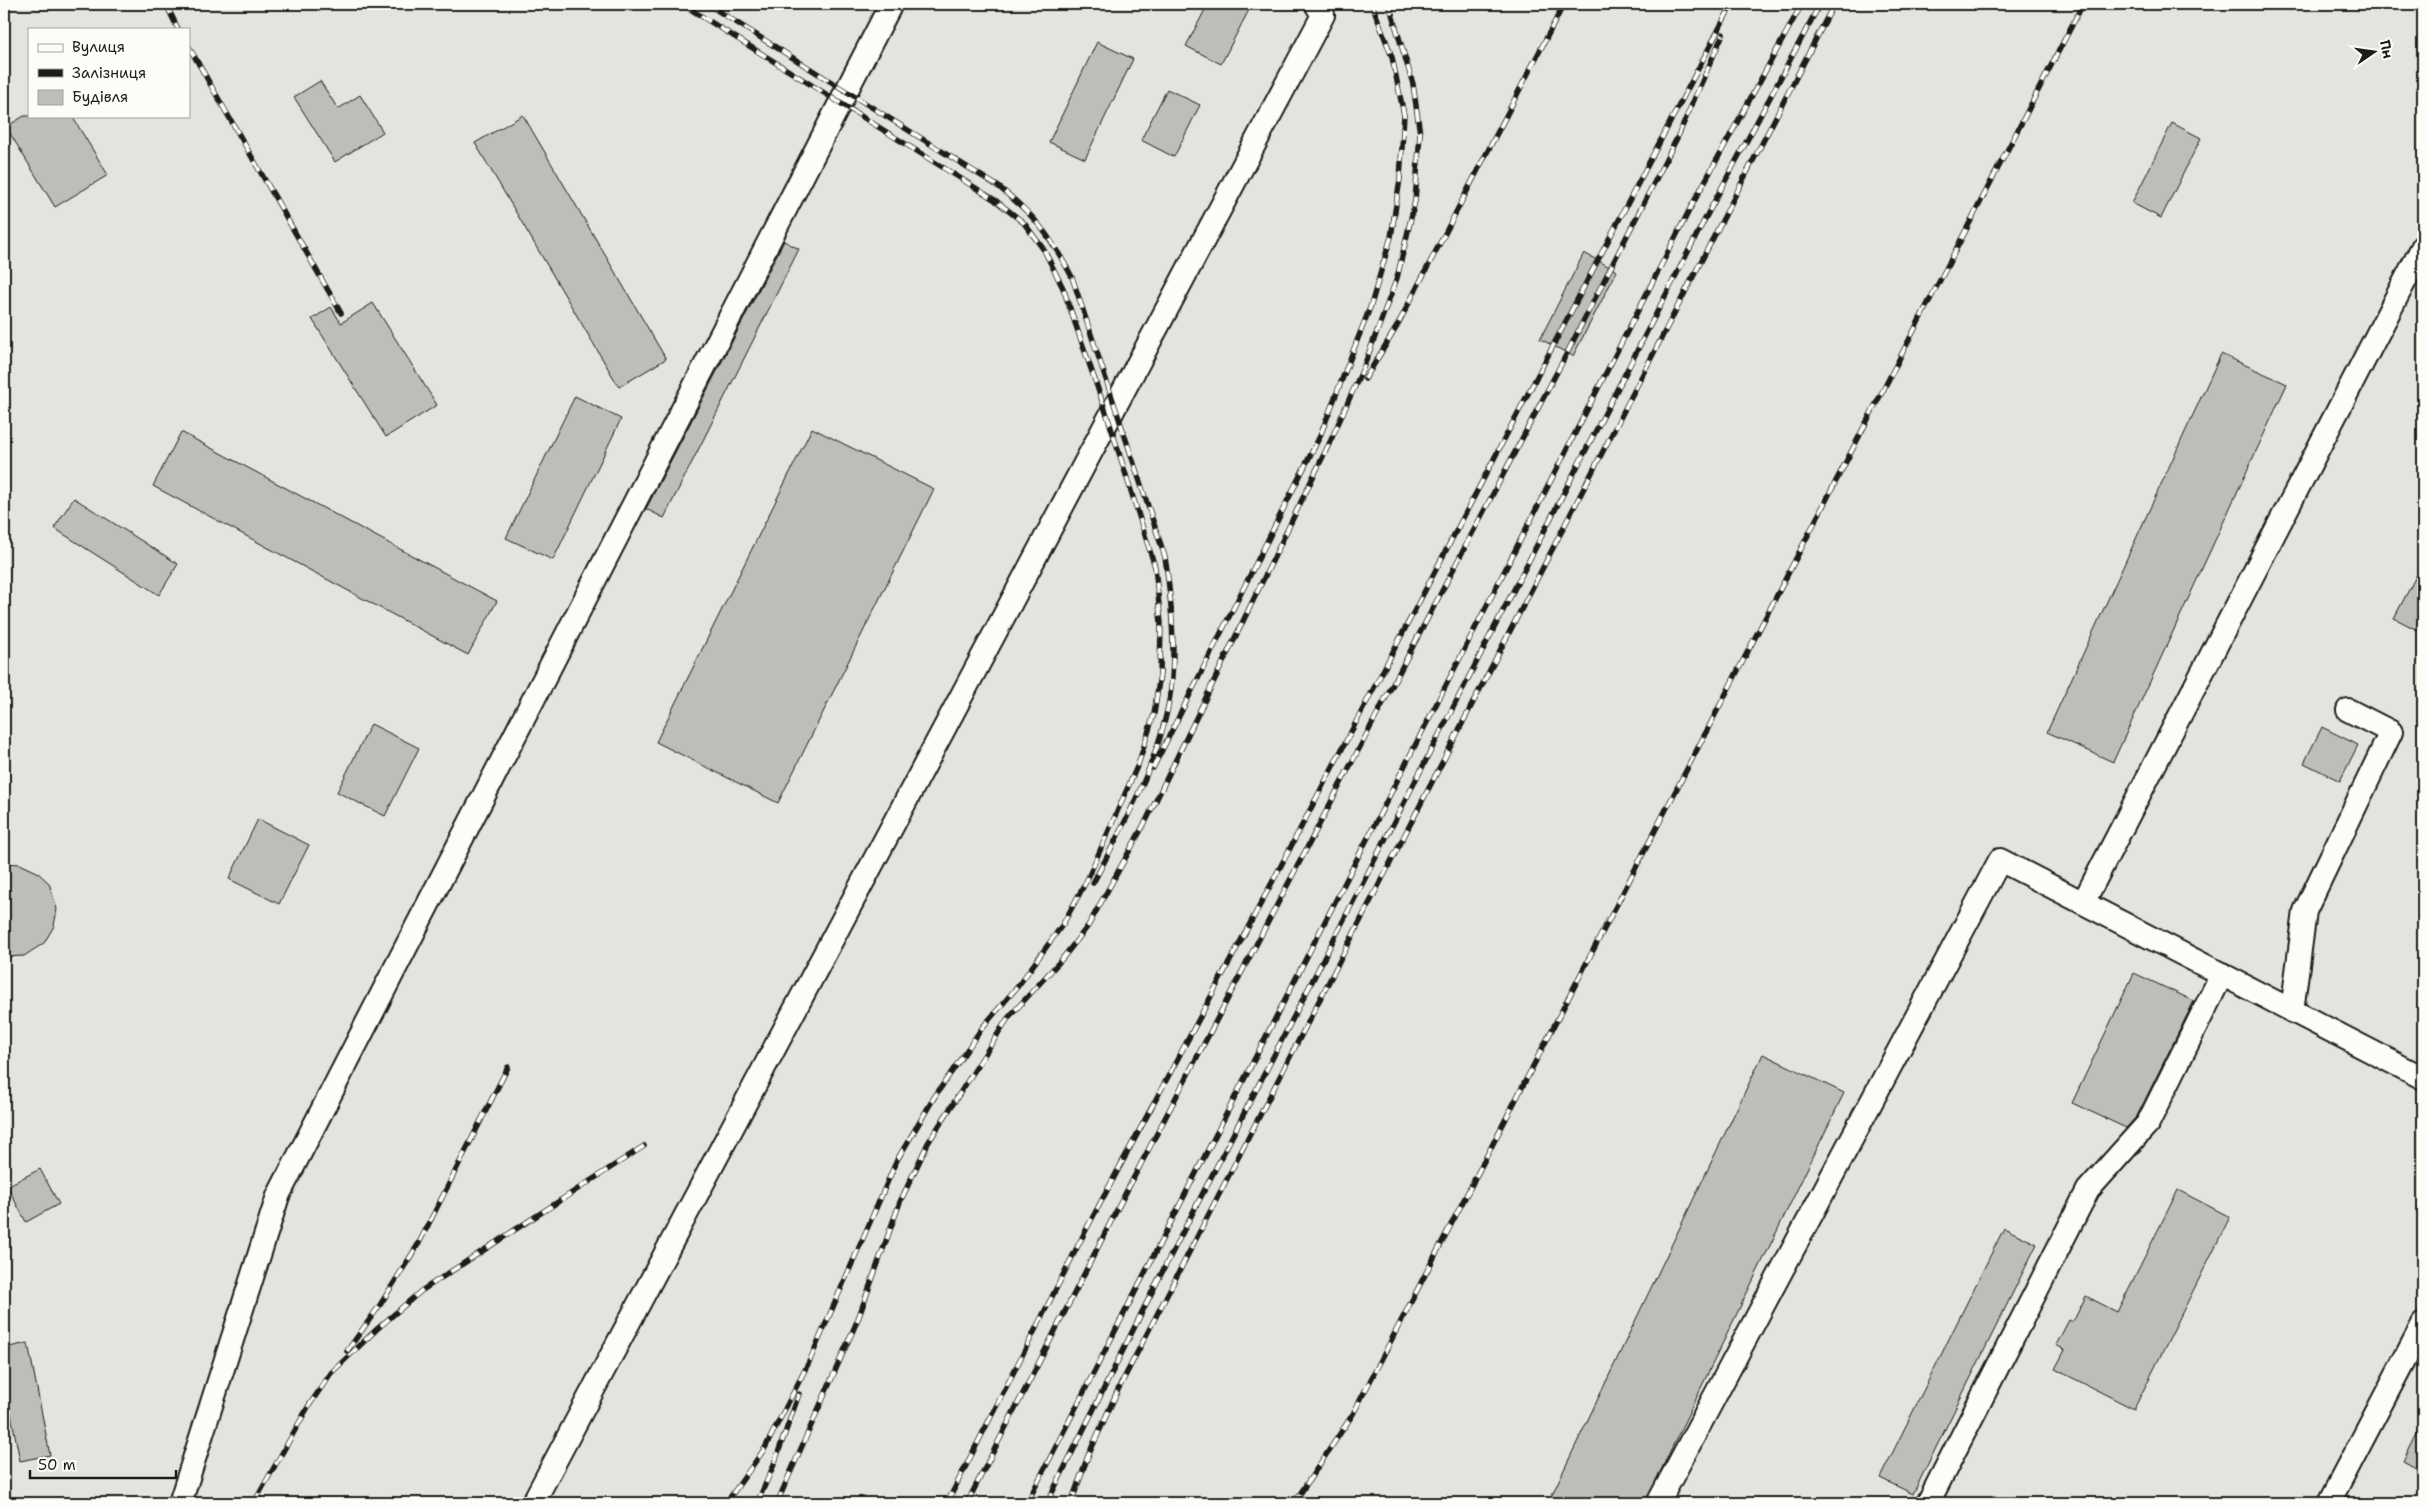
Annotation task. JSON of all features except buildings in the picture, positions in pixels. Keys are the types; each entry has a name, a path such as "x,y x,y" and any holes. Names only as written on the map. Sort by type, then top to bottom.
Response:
{"lane":[{"path":"180,1503 278,1196 891,4"},
{"path":"533,1503 1323,15 1316,4"},
{"path":"2083,903 2423,246"},
{"path":"2292,1011 2305,911 2390,732 2348,710"},
{"path":"1658,1503 2000,860 2423,1078"},
{"path":"1928,1503 2088,1190 2148,1123 2222,974"},
{"path":"2329,1503 2423,1324"}],"shaded area":[{"path":"4,4 2423,4 2423,1503 4,1503"}],"railway":[{"path":"166,4 178,28"},
{"path":"682,4 995,200 1024,223 1044,250 1063,288 1108,418 1155,567 1161,623 1160,674 1154,714 1139,762 1087,880 1063,924 1018,986 982,1028 935,1096 897,1160 810,1360 765,1448 726,1503"},
{"path":"707,4 999,187 1041,227 1072,277 1165,557 1173,633 1172,678 1162,731 1143,784 1093,883"},
{"path":"1153,768 1320,436 1371,305 1391,237 1400,179 1404,115 1392,57 1372,4"},
{"path":"777,1503 858,1319 900,1202 928,1143 1008,1018 1062,959 1088,926 1147,819 1330,442 1364,366 1397,278 1415,201 1420,134 1413,84 1389,4"},
{"path":"1365,379 1396,328 1564,4"},
{"path":"947,1503 1088,1226 1275,877 1732,4"},
{"path":"1027,1503 1691,207 1802,4"},
{"path":"1047,1503 1156,1284 1706,217 1820,4"},
{"path":"1120,1386 1834,4"},
{"path":"1294,1503 1353,1414 2083,4"},
{"path":"967,1503 1123,1198 1567,353 1678,136 1723,34"},
{"path":"190,49 341,313"},
{"path":"347,1351 380,1305 419,1243 508,1067"},
{"path":"254,1503 308,1407 331,1373 377,1329 421,1291 644,1146"},
{"path":"1071,1503 1088,1456 1122,1381"},
{"path":"757,1503 773,1467 799,1394"}]}
